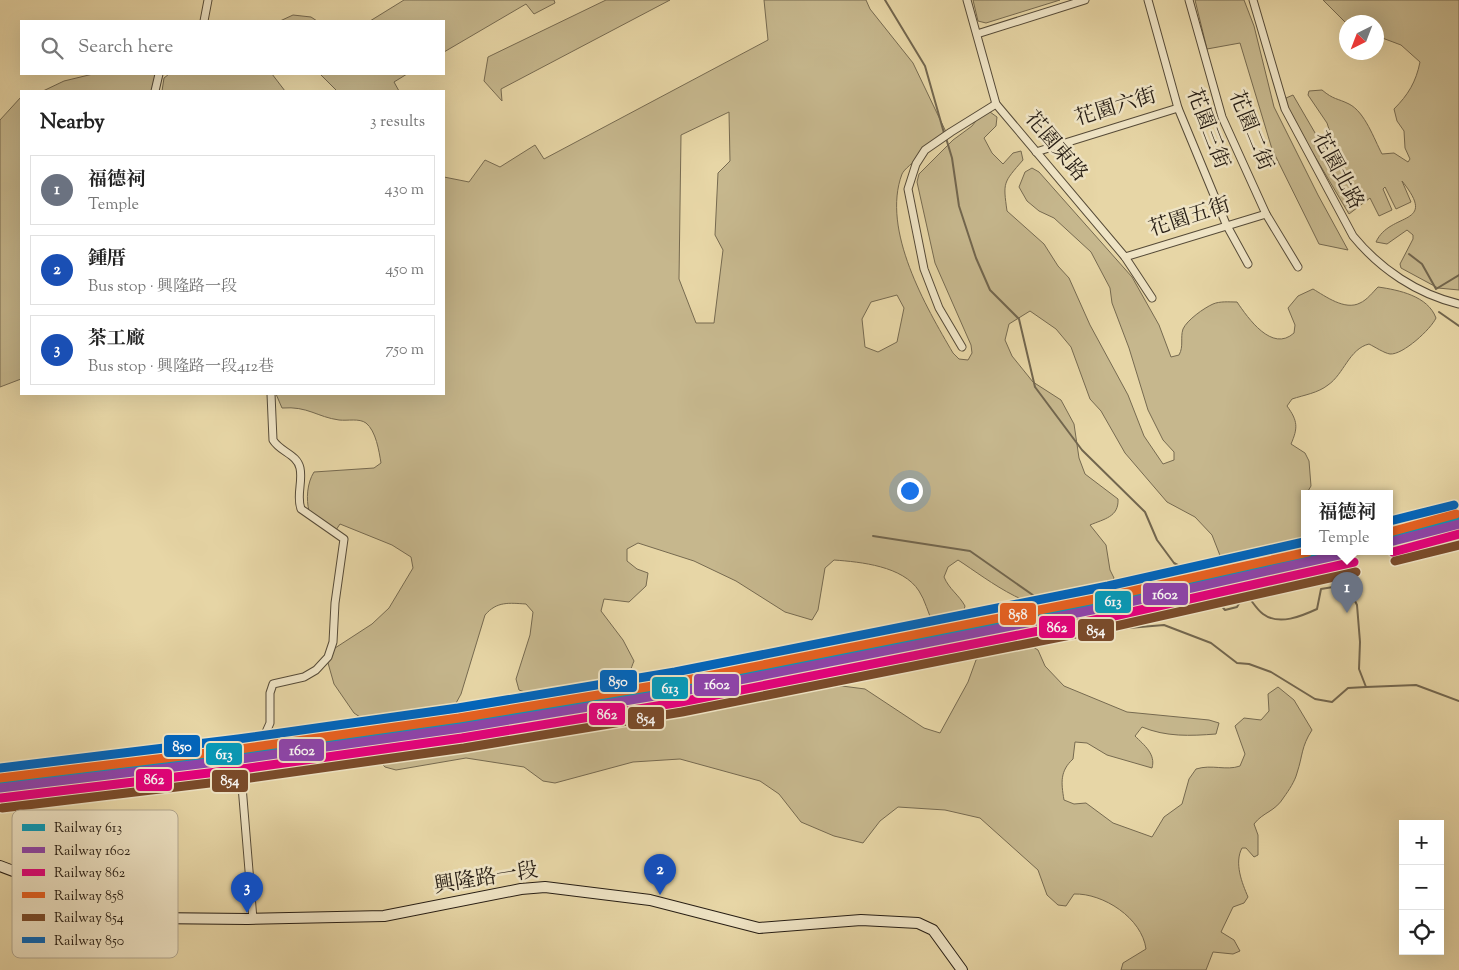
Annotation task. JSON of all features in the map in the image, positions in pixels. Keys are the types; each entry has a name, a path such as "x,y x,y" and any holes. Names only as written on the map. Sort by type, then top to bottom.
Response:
{"street":[{"path":"204,20 208,0"},
{"name":"花園東路","path":"967,0 996,104 1125,257 1152,298"},
{"path":"977,34 1085,0"},
{"name":"花園三街","path":"1148,0 1178,108 1226,224 1248,264"},
{"name":"花園二街","path":"1189,0 1222,117 1266,214 1298,267"},
{"name":"花園北路","path":"1253,0 1285,109 1353,236 1367,254 1400,278 1427,294 1459,304"},
{"path":"155,90 159,75"},
{"path":"962,347 939,308 924,269 908,189 916,164 925,150 996,104"},
{"name":"花園六街","path":"1036,152 1178,108"},
{"name":"花園五街","path":"1125,257 1226,224 1266,214"},
{"path":"253,919 242,786 270,723 270,693 273,684 304,676 316,670 331,650 344,539 300,509 300,468 295,458 277,447 273,440 271,395"},
{"name":"興隆路一段","path":"0,866 12,871"},
{"name":"興隆路一段","path":"178,917 253,919 384,916 521,889 545,887 650,900 759,928 861,920 918,923 933,930 962,970"}],"shaded area":[{"path":"404,0 554,0 555,3 534,14 526,4 445,51 445,20 372,20"},
{"path":"606,0 670,0 501,89 502,101 484,81 488,57"},
{"path":"764,0 866,0 870,9 913,63 947,134 909,165 902,174 897,196 897,219 909,267 919,291 953,353 959,359 968,360 972,353 971,345 935,263 917,182 919,174 953,140 972,126 982,113 990,112 997,117 996,126 984,138 992,153 1003,164 1013,153 1021,151 1023,160 1006,183 1007,211 1044,244 1058,266 1069,278 1090,325 1128,395 1144,436 1163,464 1174,460 1174,452 1163,440 1148,410 1129,348 1112,303 1110,288 1091,252 1054,218 1039,211 1027,201 1019,187 1025,172 1032,168 1039,172 1132,277 1159,325 1171,357 1179,355 1183,329 1188,322 1205,308 1219,302 1237,302 1261,331 1277,339 1286,338 1294,333 1295,325 1288,308 1298,296 1313,289 1335,302 1348,305 1363,302 1378,287 1395,290 1420,299 1427,304 1436,318 1423,334 1402,350 1390,354 1369,344 1362,347 1351,356 1334,380 1324,388 1292,399 1287,406 1296,425 1291,444 1305,453 1309,461 1311,486 1309,490 1301,490 1301,540 1265,553 1243,565 1235,566 1221,558 1212,535 1195,517 1167,502 1125,453 1101,411 1090,399 1071,347 1056,329 1030,311 1009,324 1005,340 1012,356 1033,382 1061,400 1074,424 1079,458 1085,474 1118,499 1118,505 1113,514 1090,525 1106,545 1110,570 1114,578 1106,586 1077,604 1062,608 1046,607 1014,596 958,560 948,567 944,577 965,606 958,623 945,627 933,623 919,591 903,576 869,564 834,560 825,568 818,610 812,620 785,612 736,581 694,561 638,543 627,549 627,561 637,569 648,573 646,586 629,602 604,599 601,611 623,640 634,661 628,675 622,681 600,690 571,695 542,695 519,690 516,679 530,635 533,612 526,604 504,604 494,607 485,615 461,694 455,705 432,720 410,727 386,726 363,719 354,713 334,684 328,663 332,650 372,624 389,608 413,568 411,557 392,545 340,524 336,530 309,511 308,501 310,481 314,472 374,468 381,463 377,442 366,423 353,420 331,419 306,410 282,408 276,395 445,395 445,177 469,182 485,160 500,167 535,145 544,159 768,40","holes":["729,112 730,161 718,173 715,235 723,250 714,323 696,323 679,279 681,135","897,295 904,308 897,342 878,352 865,347 862,319 871,302"]},
{"path":"973,0 1060,0 986,23 978,21"},
{"path":"1195,0 1244,0 1254,26 1274,107 1348,250 1319,244 1272,149 1240,43 1207,49"},
{"path":"1323,0 1459,0 1459,290 1438,288 1401,268 1400,264 1413,239 1413,235 1407,230 1387,244 1376,242 1383,232 1414,212 1416,206 1402,181 1411,202 1396,209 1385,187 1383,189 1392,210 1379,216 1370,198 1349,214 1288,111 1286,98 1293,95 1325,150 1332,153 1336,150 1327,123 1308,95 1309,91 1322,90 1349,104 1360,113 1382,154 1394,153 1408,162 1410,159 1405,148 1404,131 1397,121 1394,109 1411,88 1420,62 1401,45 1384,39 1384,15 1339,16"},
{"path":"293,15 311,17 316,20 282,20"},
{"path":"89,75 159,75 155,90 45,90 64,81"},
{"path":"168,75 273,75 284,90 162,90 164,78"},
{"path":"321,75 405,75 394,82 398,90 336,90"},
{"path":"20,98 20,379 0,387 0,120"},
{"path":"1024,642 1038,650 1045,666 1064,686 1127,712 1209,720 1219,723 1216,734 1206,735 1160,733 1142,727 1135,736 1151,754 1152,768 1107,755 1087,743 1075,742 1073,759 1062,777 1064,800 1074,804 1086,803 1113,823 1152,837 1164,817 1182,804 1189,779 1196,769 1240,766 1245,754 1235,726 1244,718 1261,720 1269,711 1268,694 1278,687 1294,700 1312,730 1306,741 1296,776 1290,788 1277,806 1254,824 1258,835 1258,855 1254,857 1246,848 1242,848 1240,854 1240,873 1248,897 1244,903 1233,907 1221,932 1234,940 1240,951 1233,954 1213,952 1206,970 1121,970 1123,963 1146,949 1137,927 1129,918 1119,909 1108,903 1085,895 1074,894 1066,906 1058,905 1047,895 1038,870 980,818 945,810 898,807 880,821 863,843 834,836 801,822 779,794 760,781 680,759 633,762 555,783 543,781 524,767 466,758 396,770 385,767 373,754 376,750 446,739 501,736 536,740 553,736 563,730 632,721 649,715 684,713 723,700 751,700 842,686 865,689 924,728 940,733 968,682 976,660 1000,643"}],"waterway":[{"path":"885,0 925,66 944,133"},
{"path":"946,138 952,158 959,206 976,258 990,290 1019,319 1035,387 1082,450 1145,512 1157,540 1174,563 1187,570 1209,564 1219,603 1225,610 1237,607 1245,593 1260,612 1269,618 1290,619 1317,609 1321,589 1339,586 1349,589 1357,605 1360,642 1359,669 1366,687 1416,685 1459,701"},
{"path":"1409,254 1422,264 1436,289 1459,275"},
{"path":"1439,312 1459,326"},
{"path":"873,536 970,551 1050,607"},
{"path":"1068,619 1082,628 1105,630 1164,625 1211,643 1237,663 1249,664 1271,672 1315,699 1332,702 1348,688 1366,687"},
{"path":"987,641 1025,634 1036,638 1082,628"}],"rail line":[{"name":"850","path":"1393,520 1454,505"},
{"name":"858","path":"1393,531 1456,514"},
{"name":"613","path":"1393,537 1459,519"},
{"name":"1602","path":"1393,541 1459,524"},
{"name":"862","path":"1393,552 1459,534"},
{"name":"850","path":"0,768 238,739 458,708 675,672 1108,586 1301,543"},
{"name":"854","path":"1395,561 1459,545"},
{"name":"858","path":"0,778 240,749 459,718 677,682 1110,596 1301,554"},
{"name":"613","path":"0,783 460,724 678,687 1111,602 1320,555"},
{"name":"1602","path":"0,788 241,759 461,728 679,692 1112,606 1339,555"},
{"name":"862","path":"1,798 242,769 462,738 681,702 1114,616 1354,562"},
{"name":"854","path":"2,808 243,779 464,748 682,712 1116,626 1356,572"}],"place":[{"name":"福德祠","path":"1347,613"},
{"name":"鍾厝","path":"660,895"},
{"name":"茶工廠","path":"247,913"}]}
